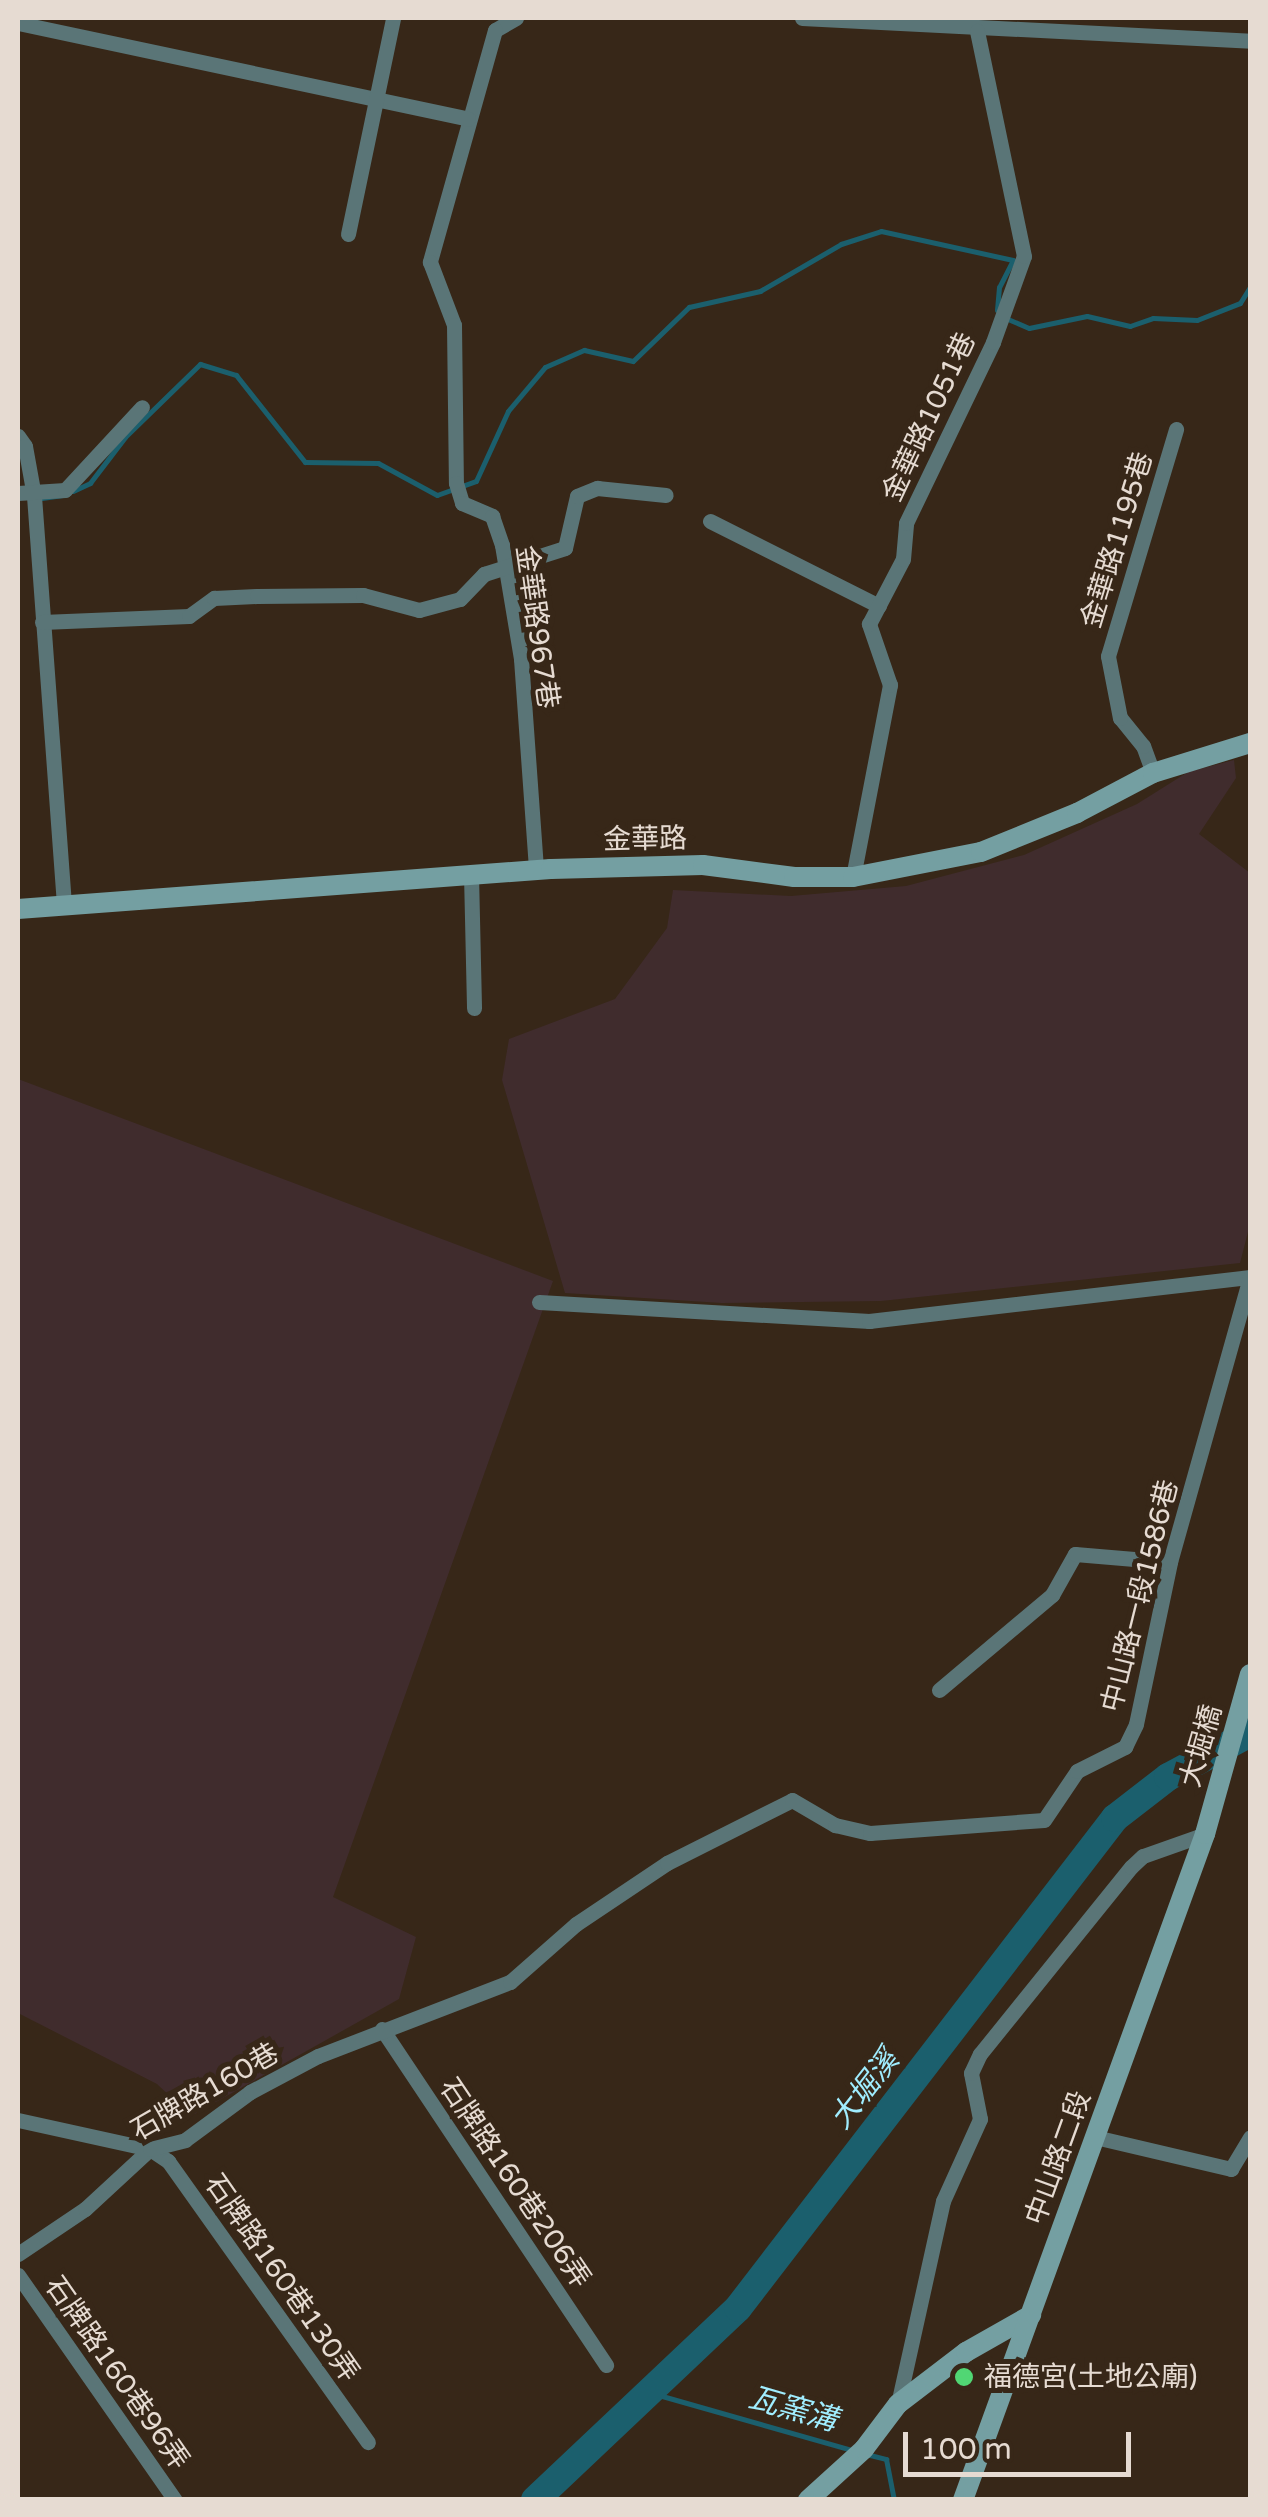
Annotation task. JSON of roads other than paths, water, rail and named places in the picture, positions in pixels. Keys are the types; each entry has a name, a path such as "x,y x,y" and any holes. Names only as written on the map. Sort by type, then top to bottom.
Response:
{"street":[{"path":"348,234 394,18"},
{"name":"金華路967巷","path":"516,18 495,30 430,262 454,325 456,483 462,502 492,516 521,659 536,870"},
{"path":"802,18 977,31 1250,41"},
{"path":"18,24 468,119"},
{"name":"金華路1051巷","path":"853,877 890,685 870,642 869,624 904,559 906,523 993,342 1024,256 977,31"},
{"path":"30,497 65,490 142,407"},
{"name":"金華路1195巷","path":"1152,773 1143,746 1120,718 1108,656 1176,430"},
{"path":"18,436 26,446 64,905"},
{"path":"42,622 189,616 214,598 257,596 363,594 419,610 460,599 484,574 565,548 578,496 597,488 666,495"},
{"path":"710,521 878,606"},
{"name":"金華路","path":"18,909 536,870 704,865 794,878 853,877 981,852 1077,813 1152,773 1250,743"},
{"path":"471,874 474,1008"},
{"path":"538,1302 869,1321 1249,1278"},
{"name":"中山路一段1586巷","path":"382,2028 510,1982 576,1924 667,1863 792,1800 835,1825 870,1833 1044,1820 1077,1771 1125,1747 1170,1562 1249,1278"},
{"path":"940,1690 1052,1595 1075,1554 1170,1562"},
{"name":"大堀橋","path":"1204,1834 1250,1674"},
{"path":"898,2404 943,2201 980,2119 971,2072 980,2054 1131,1866 1142,1856 1204,1834"},
{"name":"中山路二段","path":"963,2500 1204,1834"},
{"name":"石牌路160巷","path":"18,2254 85,2209 150,2149 184,2140 250,2092 382,2028"},
{"name":"石牌路160巷206弄","path":"382,2028 606,2365"},
{"path":"18,2120 150,2149"},
{"path":"1095,2137 1231,2169 1250,2137"},
{"name":"石牌路160巷130弄","path":"150,2149 168,2161 368,2442"},
{"name":"石牌路160巷96弄","path":"18,2275 176,2500"},
{"path":"808,2500 864,2449 898,2404 966,2352 1031,2315"}],"waterway":[{"path":"73,491 90,483 125,437 200,364 236,375 305,462 378,463 437,495 476,481 508,411 545,367 584,350 633,361 689,307 760,291 841,244 881,231 1013,260 999,287 997,310"},
{"path":"1003,317 1029,328 1087,316 1130,326 1153,318 1197,320 1240,303 1250,287"},
{"path":"35,499 63,495"},
{"name":"大堀溪","path":"535,2500 738,2308 1115,1818 1168,1777 1250,1733"},
{"name":"瓦窯溝","path":"648,2392 855,2451"},
{"name":"瓦窯溝","path":"866,2454 886,2459 894,2500"}],"place":[{"name":"福德宮(土地公廟)","path":"964,2377"}]}
